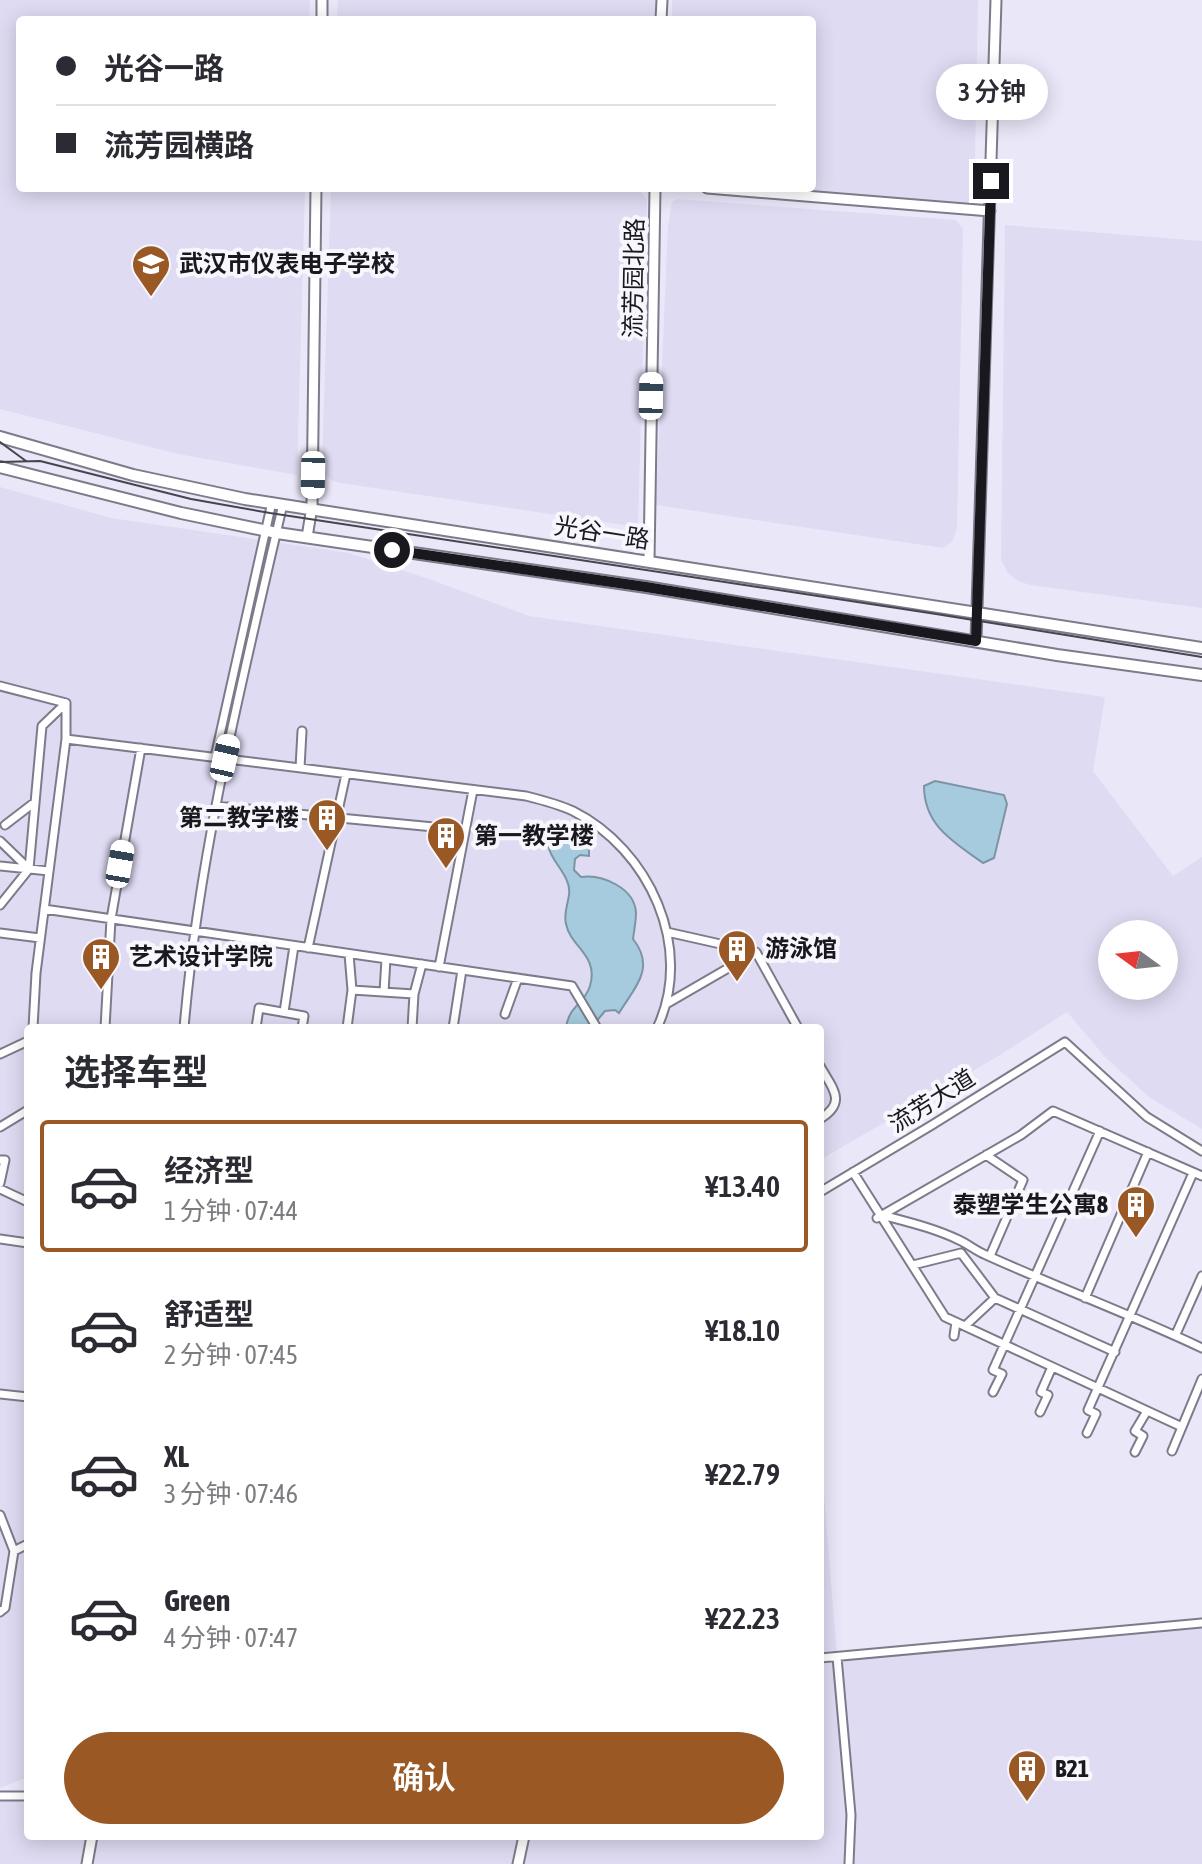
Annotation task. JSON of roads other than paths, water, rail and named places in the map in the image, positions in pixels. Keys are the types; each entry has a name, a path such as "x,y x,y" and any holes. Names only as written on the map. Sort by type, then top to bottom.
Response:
{"main road":[{"name":"光谷一路","path":"0,437 133,475 278,503 1202,648"},
{"name":"光谷一路","path":"0,467 271,532 646,587 1202,675"}],"street":[{"path":"976,641 996,0"},
{"path":"307,537 312,507 316,192"},
{"name":"流芳园北路","path":"649,561 655,192"},
{"path":"756,192 990,211"},
{"path":"215,757 278,503"},
{"path":"184,1024 195,931 216,806 271,532"},
{"path":"0,686 66,703"},
{"path":"33,1024 40,938 66,739 66,703"},
{"path":"0,905 29,869 42,726 66,703"},
{"path":"300,768 302,731"},
{"path":"66,739 526,796 560,805 607,833 624,849 655,899 667,932 671,975 667,1003 659,1024"},
{"path":"105,1024 111,919 141,748"},
{"path":"308,948 346,774"},
{"path":"439,967 473,790"},
{"path":"5,825 35,802"},
{"path":"216,806 465,830"},
{"path":"0,841 29,869"},
{"path":"0,866 49,871"},
{"path":"44,909 572,986 595,1024"},
{"path":"667,932 756,952"},
{"path":"0,933 40,938"},
{"path":"284,1012 294,946"},
{"path":"667,1003 756,952"},
{"path":"756,952 785,1016 794,1024"},
{"path":"348,1024 352,990 349,954"},
{"path":"384,992 386,959"},
{"path":"412,1024 414,994 422,964"},
{"path":"454,1024 462,970"},
{"path":"505,1014 518,978"},
{"path":"352,990 414,994"},
{"path":"257,1024 259,1008 304,1016 303,1024"},
{"name":"流芳大道","path":"824,1190 1065,1042 1147,1117 1202,1151"},
{"path":"0,1054 24,1043"},
{"path":"824,1073 837,1100 831,1113 824,1117"},
{"path":"880,1217 1037,1125 1053,1111 1202,1176"},
{"path":"0,1127 24,1112"},
{"path":"993,1392 1002,1374 993,1370 1100,1131"},
{"path":"1085,1298 1148,1152"},
{"path":"986,1155 1023,1180 990,1256"},
{"path":"0,1160 5,1160 0,1183"},
{"path":"853,1172 945,1317 1182,1427"},
{"path":"1087,1433 1096,1414 1088,1410 1193,1173"},
{"path":"0,1189 24,1200"},
{"path":"880,1217 922,1225 957,1239 1202,1348"},
{"path":"0,1239 24,1242"},
{"path":"913,1265 961,1253 995,1298 1115,1352"},
{"path":"1176,1334 1202,1276"},
{"path":"965,1326 995,1298"},
{"path":"954,1336 956,1322"},
{"path":"1040,1412 1048,1395 1041,1392 1052,1367"},
{"path":"1172,1451 1202,1379"},
{"path":"0,1394 24,1397"},
{"path":"1135,1452 1143,1436 1135,1431 1147,1411"},
{"path":"0,1515 14,1551 5,1608 0,1612"},
{"path":"14,1551 24,1546"},
{"path":"824,1658 1202,1623"},
{"path":"837,1657 851,1815 849,1864"},
{"path":"0,1796 24,1796"},
{"path":"87,1864 91,1840"},
{"path":"518,1864 523,1840"}],"water":[{"path":"935,781 1004,795 1007,804 994,858 983,863 952,840 935,822 925,800 924,786"},
{"path":"559,826 576,830 589,841 589,856 580,855 575,859 574,870 581,877 616,884 634,904 633,939 643,959 641,977 619,1013 615,1010 605,1011 594,1024 567,1024 570,1014 587,992 592,975 588,959 566,924 569,886 549,848 552,834"}],"tram line":[{"path":"0,442 26,461"},
{"path":"0,462 40,461 191,499 270,513 1202,657"}],"place":[{"name":"武汉市仪表电子学校","path":"151,298"},
{"name":"第二教学楼","path":"327,852"},
{"name":"第一教学楼","path":"446,870"},
{"name":"游泳馆","path":"737,983"},
{"name":"艺术设计学院","path":"101,991"},
{"name":"泰塑学生公寓8","path":"1136,1239"},
{"name":"B21","path":"1027,1803"}]}
